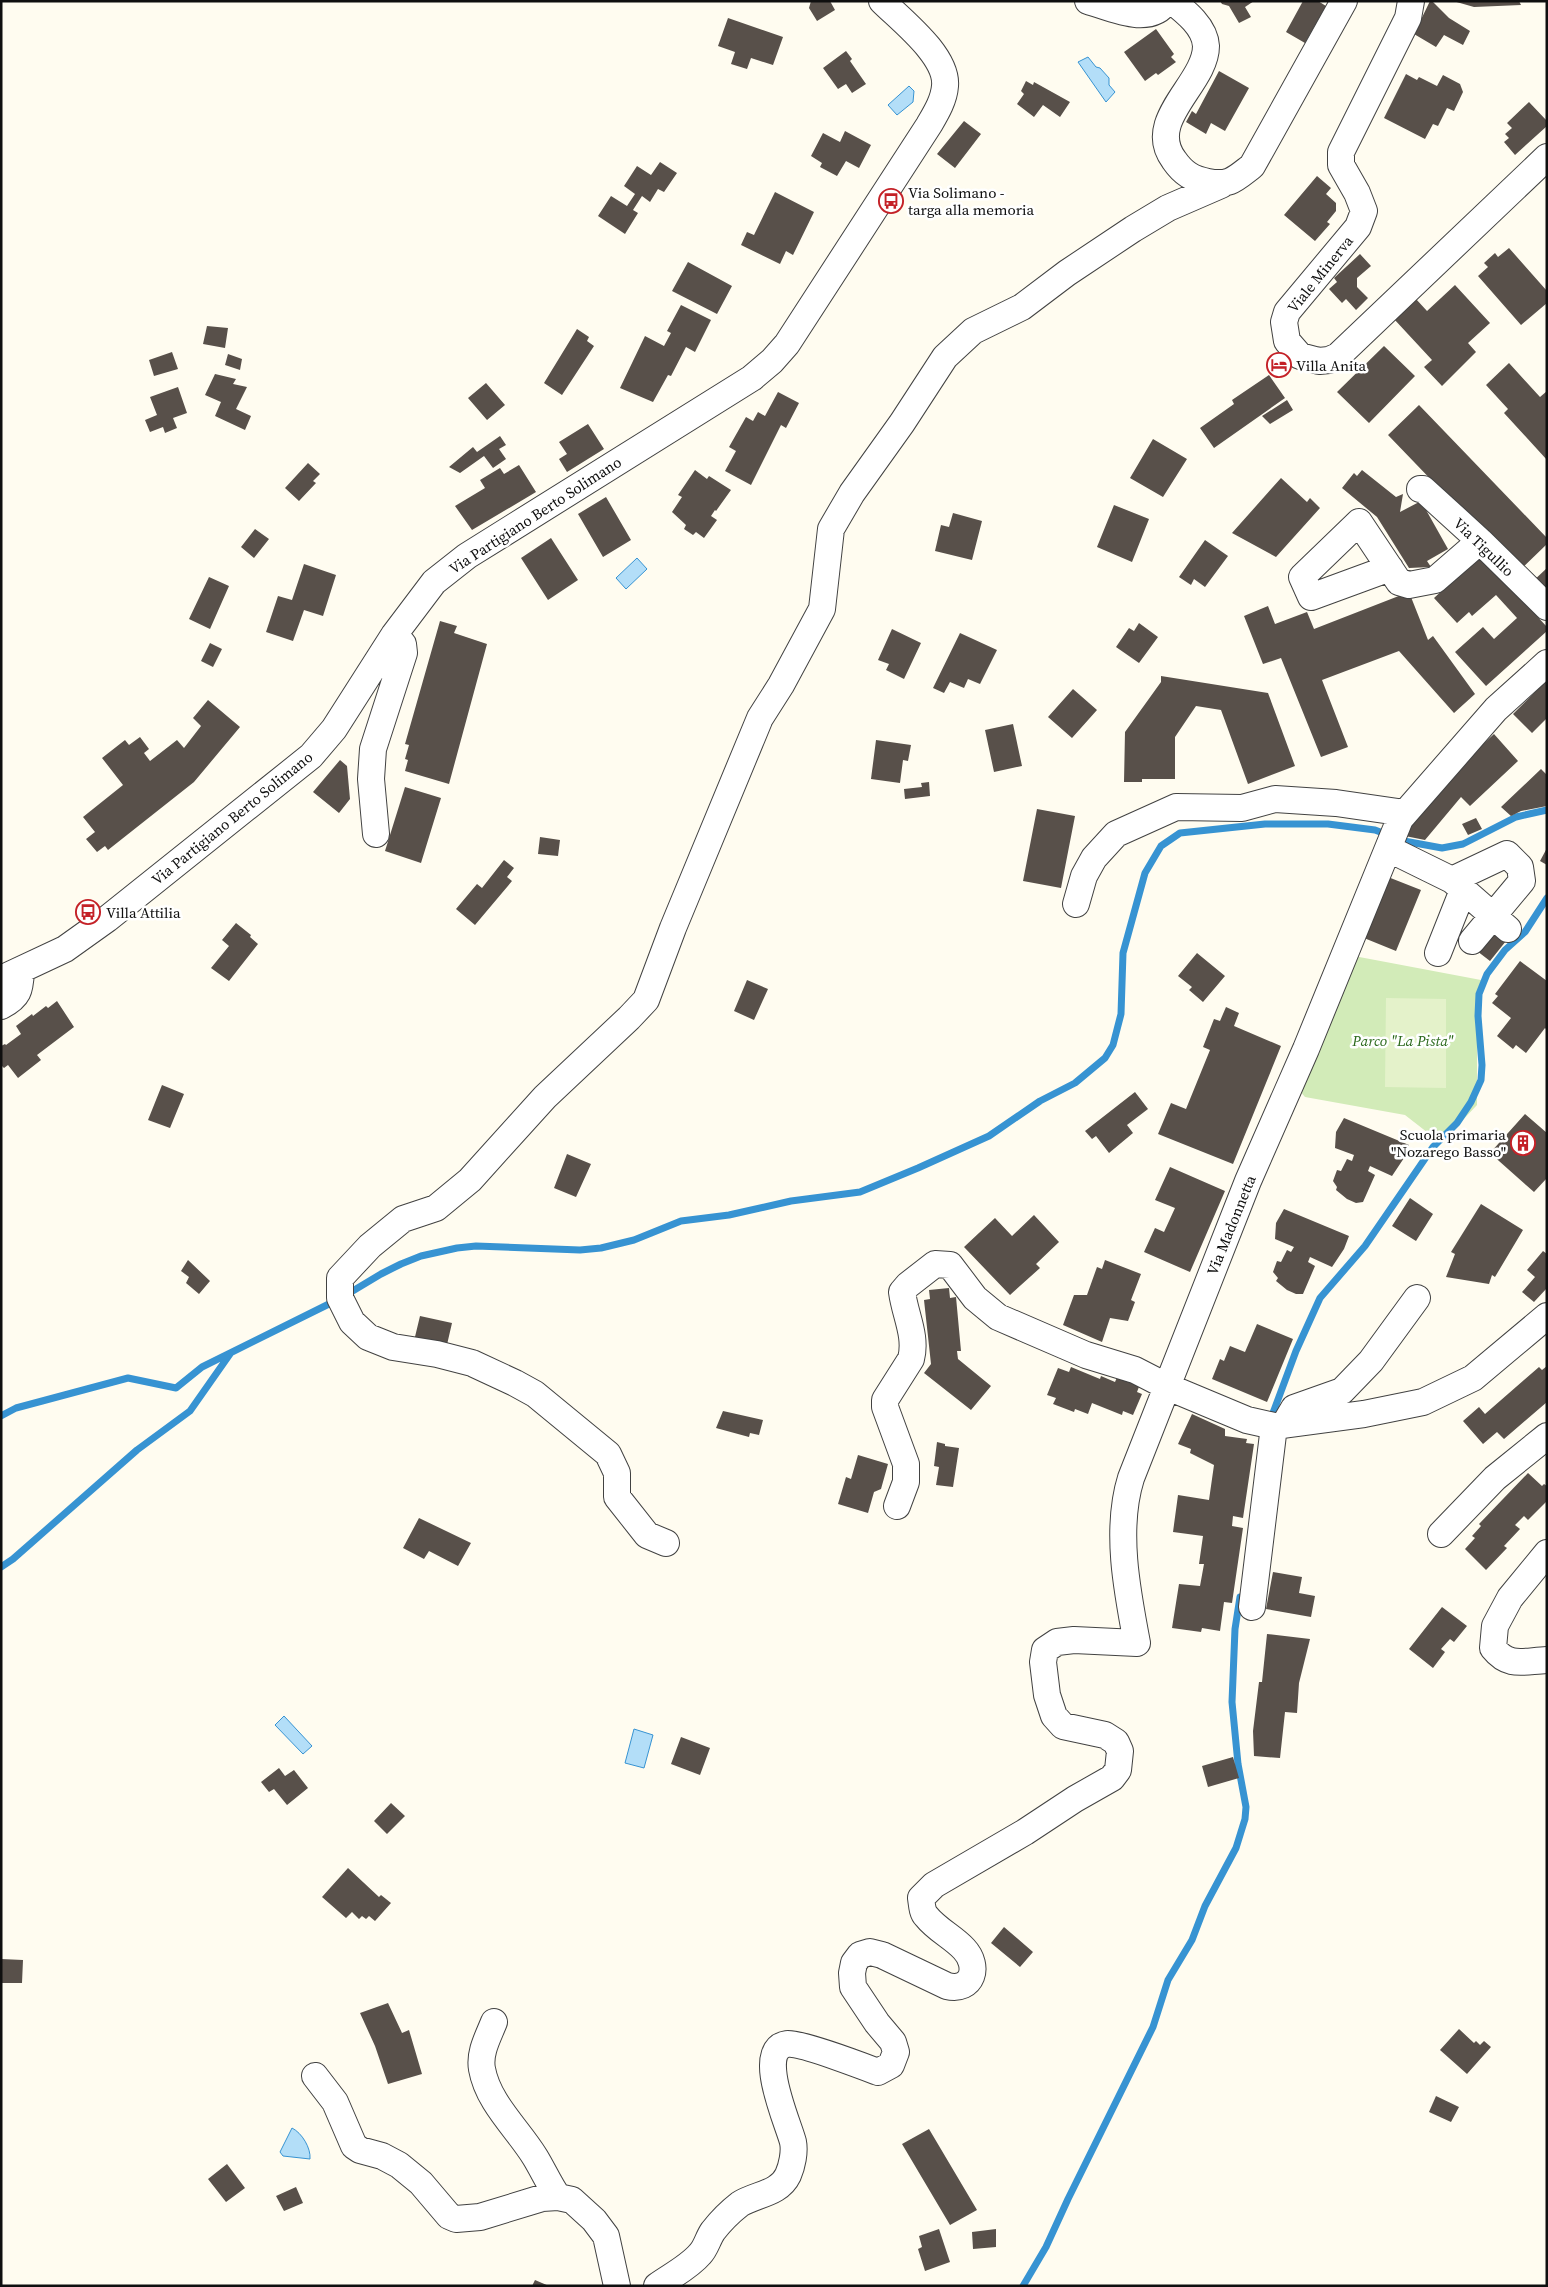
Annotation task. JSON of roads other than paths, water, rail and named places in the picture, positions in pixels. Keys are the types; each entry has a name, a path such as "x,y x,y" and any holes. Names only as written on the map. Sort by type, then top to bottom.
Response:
{"street":[{"name":"Via Partigiano Berto Solimano","path":"11,975 65,949 107,919 311,756 334,729 394,635 434,582 467,556 752,378 772,361 787,344 937,112 943,96 944,76 936,58 929,48 882,1"},
{"path":"1088,1 1135,14 1149,15 1162,10 1167,1"},
{"path":"1172,1 1199,27 1205,36 1206,48 1201,64 1169,120 1165,139 1170,156 1184,174 1201,181 1221,185"},
{"path":"666,1543 647,1535 617,1497 617,1473 608,1454 535,1394 472,1363 437,1354 393,1347 368,1337 352,1322 340,1298 340,1278 370,1246 404,1219 436,1208 470,1180 545,1097 646,1000 673,928 760,718 781,685 822,609 831,529 852,493 902,424 945,357 972,331 1022,307 1067,273 1133,229 1168,208 1231,182 1252,166 1344,1"},
{"name":"Viale Minerva","path":"1411,1 1408,18 1342,152 1341,165 1357,193 1364,211 1358,227 1287,312 1284,331 1292,349 1300,356 1319,361 1329,360 1338,356 1547,157"},
{"name":"Via Tigullio","path":"1420,489 1423,489 1480,541 1547,607"},
{"path":"1390,568 1399,582 1409,584 1435,580 1480,541"},
{"path":"376,834 371,779 374,749 404,653 403,644 394,635"},
{"path":"1076,904 1084,876 1094,858 1116,834 1176,807 1242,808 1275,799 1336,803 1403,816 1496,709 1547,663"},
{"name":"Via Madonnetta","path":"657,2286 701,2253 713,2232 741,2204 781,2186 787,2176 792,2160 793,2143 774,2086 773,2068 775,2055 780,2047 787,2044 810,2049 878,2072 891,2065 896,2052 893,2042 877,2023 853,1987 852,1973 854,1963 860,1955 870,1952 882,1955 947,1986 956,1988 965,1984 971,1979 972,1969 969,1956 964,1948 934,1925 924,1914 921,1898 934,1885 1112,1778 1118,1770 1120,1751 1116,1742 1106,1735 1063,1726 1054,1716 1046,1686 1043,1662 1045,1650 1057,1642 1074,1640 1136,1644 1130,1607 1122,1520 1124,1499 1248,1181 1306,1049 1403,816"},
{"path":"1389,849 1458,885 1500,923"},
{"path":"1438,953 1458,885 1507,854 1520,867 1522,881 1500,923 1472,942"},
{"path":"1,1006 11,1001 20,989 11,975"},
{"path":"897,1506 906,1482 906,1464 885,1407 885,1400 911,1359 913,1351 913,1338 902,1292 935,1264 950,1266 975,1298 998,1317 1086,1355 1135,1370 1168,1387 1247,1420 1279,1425 1364,1414 1423,1402 1473,1378 1547,1316"},
{"path":"1252,1607 1279,1425 1294,1408 1342,1391 1372,1361 1417,1298"},
{"path":"1441,1534 1495,1478 1547,1436"},
{"path":"1547,1553 1510,1598 1495,1626 1494,1648 1502,1659 1514,1662 1547,1660"},
{"path":"494,2022 482,2052 482,2069 488,2088 514,2130 535,2157 558,2197"},
{"path":"315,2076 335,2102 354,2146 400,2165 421,2183 449,2216 456,2219 480,2217 542,2198 558,2197 572,2200 594,2220 606,2236 617,2286"}],"water":[{"path":"1088,57 1109,78 1109,85 1115,92 1106,102 1078,62"},
{"path":"909,86 914,91 913,102 897,115 888,105"},
{"path":"637,558 647,569 626,589 616,578"},
{"path":"284,1716 312,1746 303,1754 275,1725"},
{"path":"634,1729 653,1735 644,1768 625,1763"},
{"path":"292,2128 305,2141 310,2159 283,2156 280,2152"}],"waterway":[{"path":"346,1295 401,1264 421,1256 457,1248 476,1246 580,1250 601,1248 634,1240 681,1221 729,1215 791,1201 860,1192 989,1136 1040,1101 1075,1083 1105,1058 1113,1045 1121,1014 1123,953 1145,873 1161,846 1180,833 1265,824 1328,824 1375,830 1404,841 1442,848 1463,844 1516,817 1547,810"},
{"path":"1270,1421 1296,1351 1320,1298 1365,1246 1433,1147 1457,1123 1471,1102 1481,1080 1482,1065 1478,1016 1479,994 1487,974 1505,950 1525,932 1547,898"},
{"path":"1,1416 16,1408 128,1378 176,1388 202,1367 337,1300"},
{"path":"1,1567 13,1559 137,1450 190,1411 230,1354"},
{"path":"1023,2286 1046,2247 1153,2027 1168,1980 1192,1940 1205,1906 1236,1848 1245,1819 1246,1807 1238,1764 1232,1702 1235,1629 1240,1597"}],"place":[{"name":"Via Solimano - targa alla memoria","path":"891,201"},
{"name":"Villa Anita","path":"1279,365"},
{"name":"Villa Attilia","path":"88,912"},
{"name":"Scuola primaria \"Nozarego Basso\"","path":"1523,1143"}],"park label":[{"name":"Parco \"La Pista\"","path":"1403,1040"}]}
